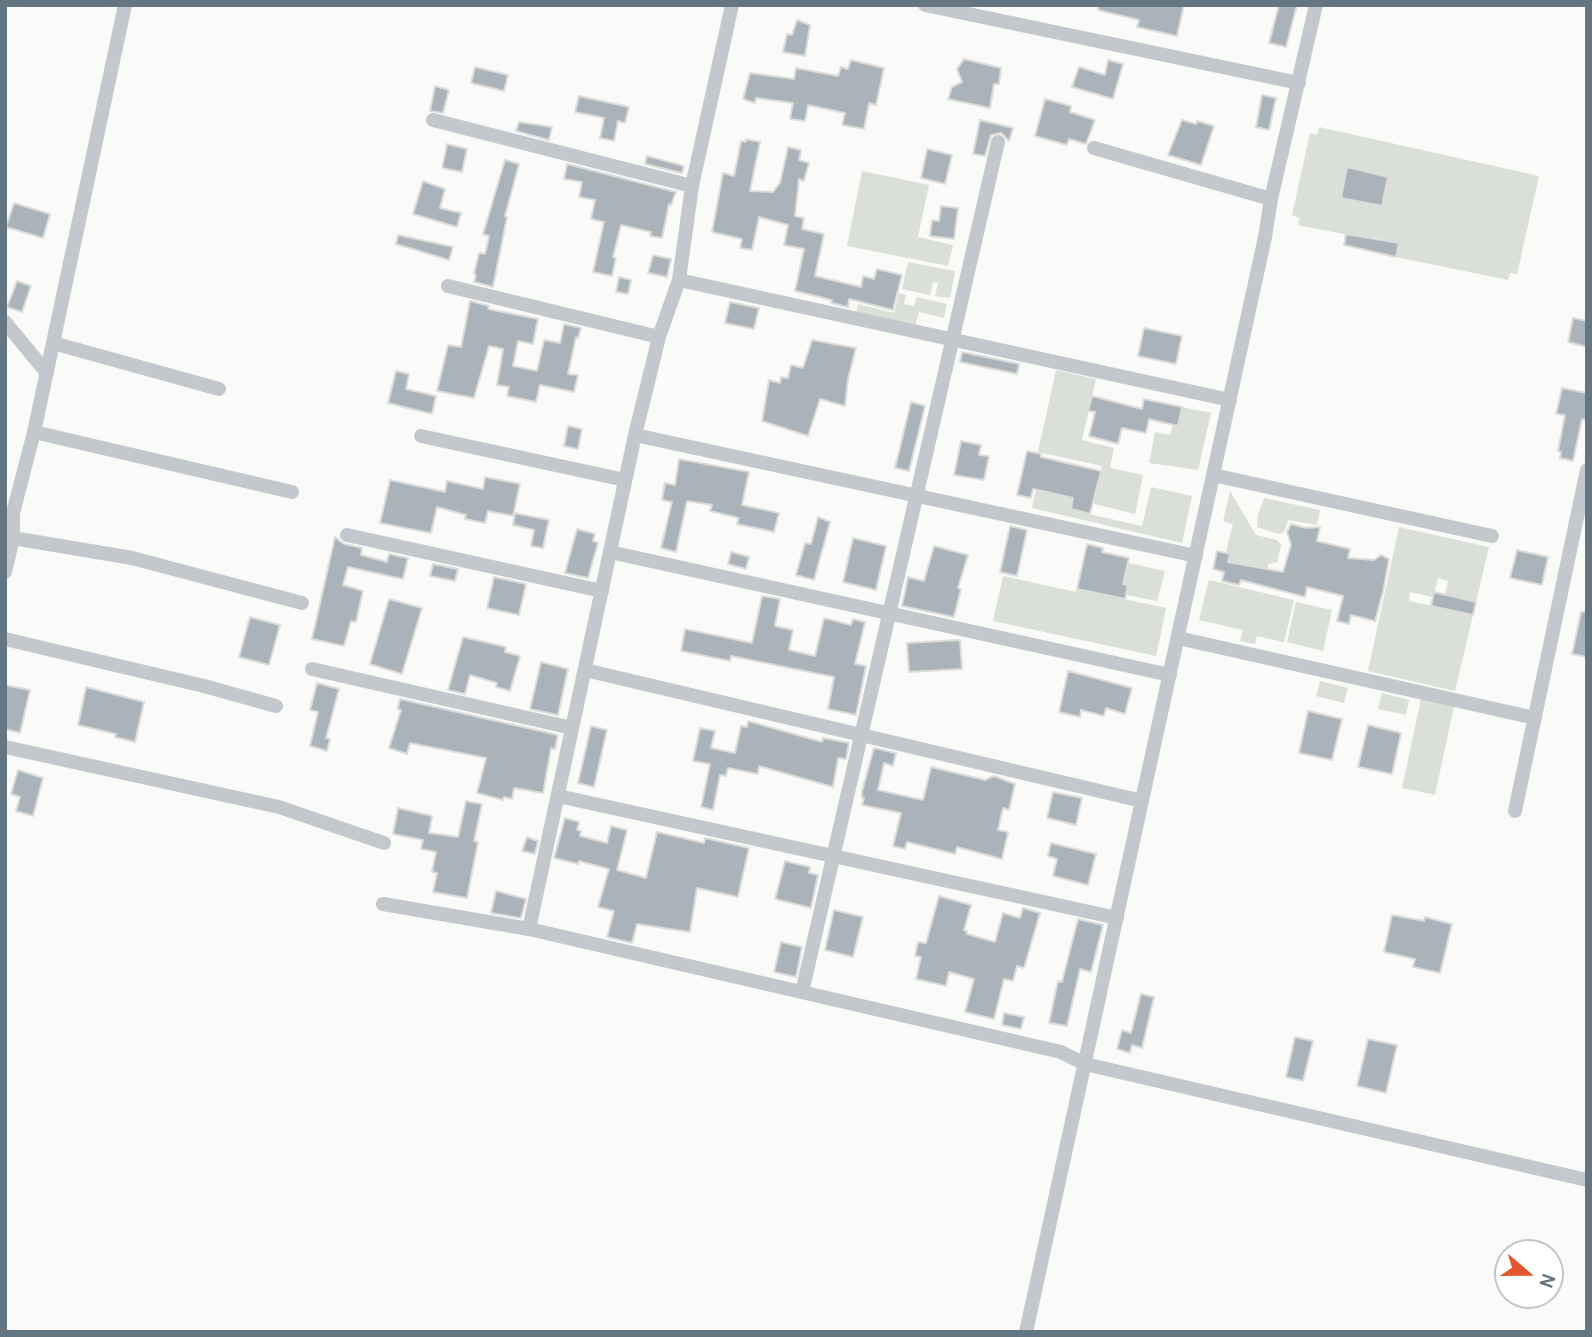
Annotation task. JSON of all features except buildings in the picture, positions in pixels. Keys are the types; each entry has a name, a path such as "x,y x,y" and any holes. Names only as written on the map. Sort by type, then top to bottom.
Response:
{"street":[{"path":"5,572 13,538 9,511 34,432 125,5"},
{"path":"529,929 635,435 659,337 679,280 692,186 732,5"},
{"path":"925,5 1299,83"},
{"path":"1026,1332 1230,400 1271,199 1316,5"},
{"path":"433,120 692,186"},
{"path":"802,992 998,142"},
{"path":"1094,148 1271,199"},
{"path":"679,280 1230,400"},
{"path":"448,286 659,337"},
{"path":"5,323 47,373"},
{"path":"53,342 219,389"},
{"path":"34,432 292,492"},
{"path":"635,435 1196,556"},
{"path":"421,436 625,480"},
{"path":"1515,811 1587,470"},
{"path":"1213,475 1492,536"},
{"path":"347,535 602,591"},
{"path":"13,538 132,558 302,603"},
{"path":"610,552 1170,675"},
{"path":"1178,638 1535,718"},
{"path":"5,639 204,686 276,706"},
{"path":"312,669 572,728"},
{"path":"585,670 1142,801"},
{"path":"5,747 279,807 384,843"},
{"path":"558,796 1116,918"},
{"path":"383,904 529,929 1061,1052 1085,1064 1587,1180"}],"shaded area":[{"path":"1319,127 1539,176 1517,274 1510,273 1508,280 1396,257 1399,243 1298,225 1300,218 1292,215 1310,133 1317,135"},
{"path":"862,171 929,185 918,237 953,245 948,266 847,246"},
{"path":"908,262 955,271 950,298 935,296 938,283 933,282 930,295 902,289"},
{"path":"899,293 906,295 904,304 914,306 917,297 947,304 944,318 919,312 915,327 856,313 858,304 894,313"},
{"path":"1056,370 1096,379 1082,440 1114,448 1110,468 1143,475 1135,514 1086,502 1098,483 1102,466 1038,452"},
{"path":"1182,407 1211,413 1198,470 1149,463 1155,432 1170,435 1173,424 1178,425"},
{"path":"1040,470 1048,472 1044,492 1074,496 1071,510 1142,526 1151,487 1192,496 1182,543 1032,508"},
{"path":"1230,491 1256,535 1277,540 1281,545 1277,562 1268,564 1268,569 1229,562 1230,554 1226,552 1233,524 1223,521"},
{"path":"1264,498 1320,510 1317,525 1288,520 1284,532 1279,534 1257,527"},
{"path":"1399,527 1489,547 1476,602 1445,595 1448,581 1438,578 1433,597 1410,592 1409,601 1473,615 1455,691 1368,671"},
{"path":"1128,563 1165,571 1157,601 1126,595 1128,585 1123,584"},
{"path":"1003,576 1166,608 1156,656 993,621"},
{"path":"1209,580 1294,600 1284,642 1257,636 1255,644 1240,641 1243,630 1199,620"},
{"path":"1296,602 1332,610 1323,651 1287,642"},
{"path":"1320,681 1348,688 1344,703 1316,696"},
{"path":"1382,693 1409,700 1406,715 1378,709"},
{"path":"1421,699 1454,706 1435,795 1402,788"}]}
